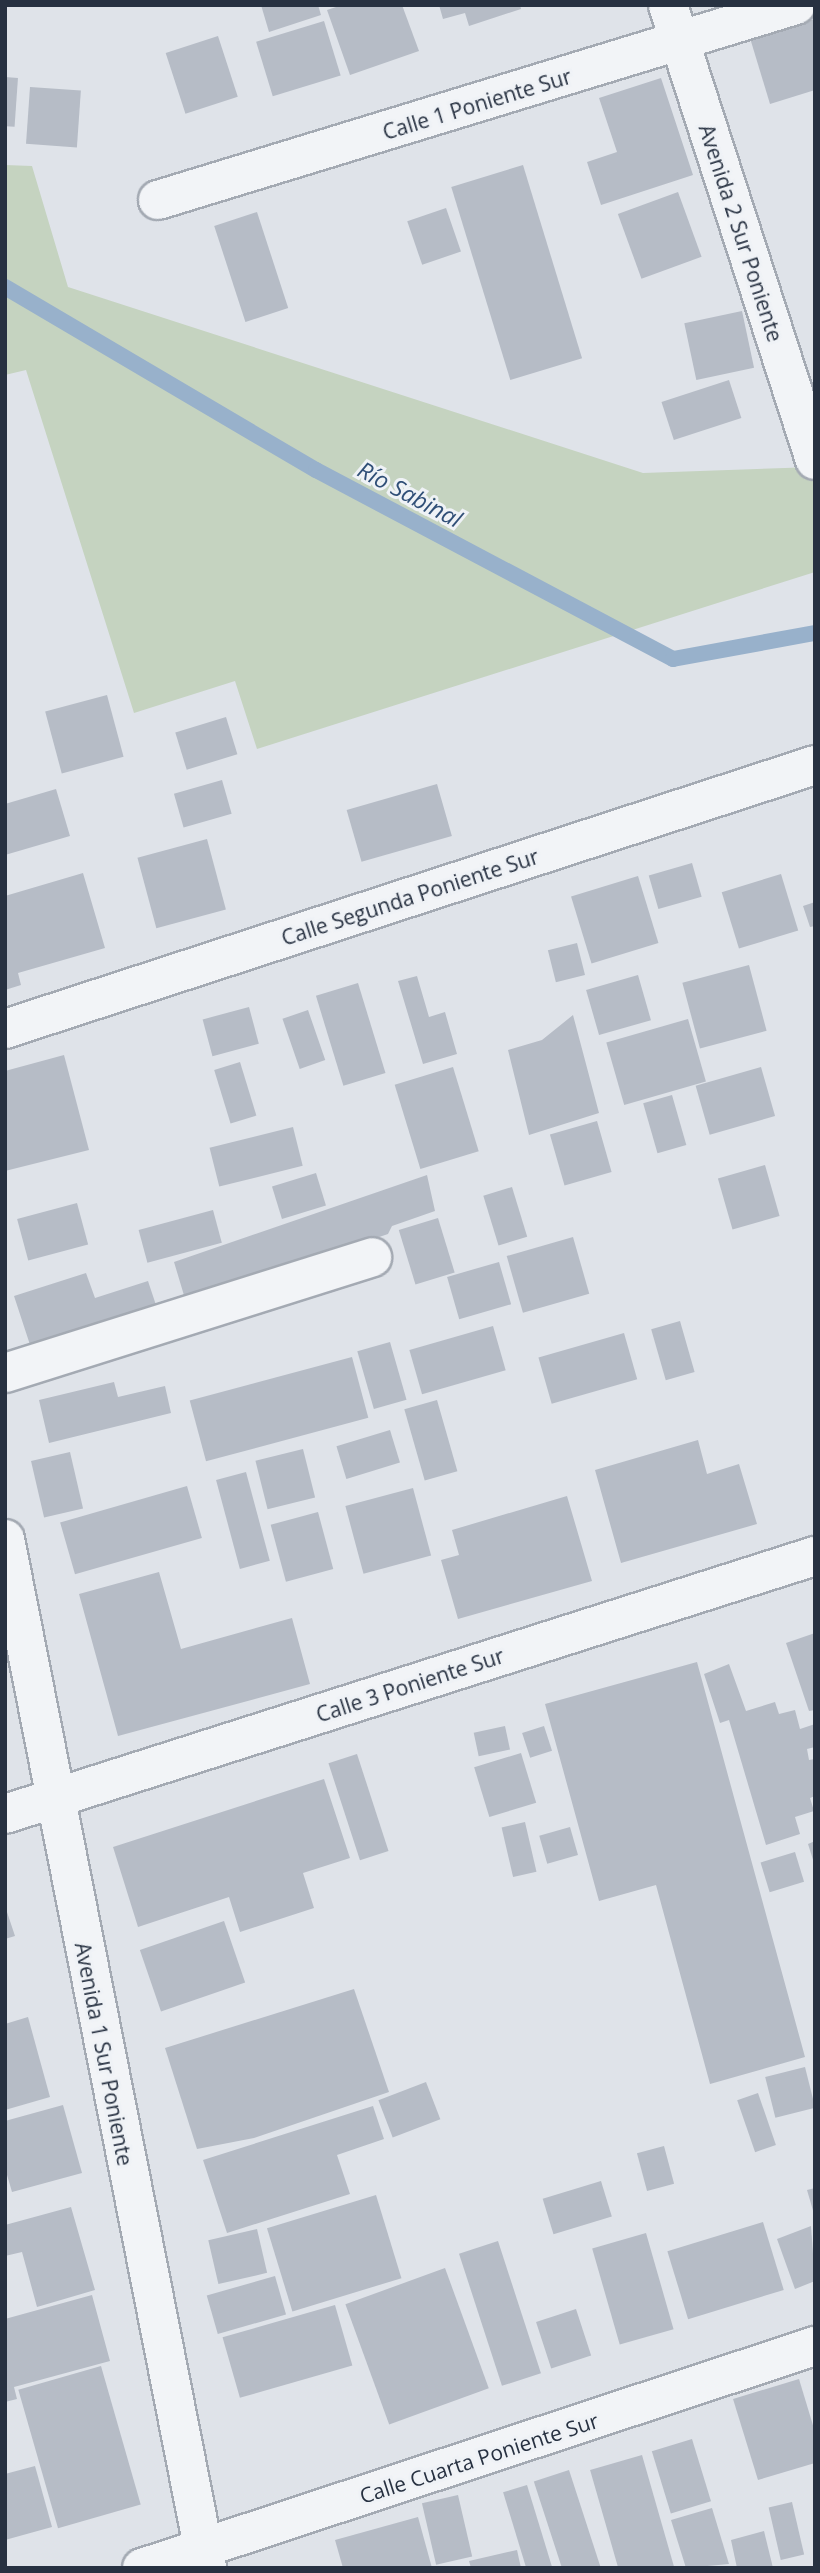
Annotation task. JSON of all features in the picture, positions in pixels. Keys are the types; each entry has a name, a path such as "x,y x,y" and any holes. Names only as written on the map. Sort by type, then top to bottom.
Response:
{"street":[{"name":"Avenida 2 Sur Poniente","path":"668,5 815,460"},
{"name":"Calle 1 Poniente Sur","path":"158,200 680,44 796,5"},
{"name":"Calle Segunda Poniente Sur","path":"5,1029 815,765"},
{"path":"5,1373 372,1257"},
{"name":"Avenida 1 Sur Poniente","path":"5,1539 53,1798 205,2559"},
{"name":"Calle 3 Poniente Sur","path":"5,1814 815,1556"},
{"name":"Calle Cuarta Poniente Sur","path":"142,2568 205,2559 815,2346"}],"green space":[{"path":"5,165 32,166 68,287 643,473 815,467 815,572 257,749 235,681 134,713 26,370 5,375"}],"building":[{"path":"261,5 318,5 321,15 269,32"},
{"path":"342,5 402,5 419,51 350,75 327,10"},
{"path":"439,5 520,5 521,9 469,26 465,13 443,19"},
{"path":"815,19 815,90 770,104 750,38"},
{"path":"324,21 341,76 273,96 256,42"},
{"path":"218,36 238,97 185,114 166,53"},
{"path":"5,77 18,78 15,127 5,126"},
{"path":"661,78 693,175 601,205 587,162 617,152 599,98"},
{"path":"30,87 81,91 77,147 26,144"},
{"path":"523,165 582,358 510,380 451,187"},
{"path":"678,192 702,257 641,279 618,214"},
{"path":"446,208 461,251 422,265 407,221"},
{"path":"257,212 288,308 245,322 214,226"},
{"path":"742,311 754,368 696,380 684,323"},
{"path":"729,380 741,418 674,440 661,402"},
{"path":"107,695 124,757 62,773 45,712"},
{"path":"226,717 237,754 187,770 175,732"},
{"path":"222,780 232,814 184,827 174,794"},
{"path":"437,784 452,836 362,862 347,810"},
{"path":"56,789 70,836 5,855 5,804"},
{"path":"207,839 226,910 156,928 137,858"},
{"path":"692,863 702,897 658,909 649,875"},
{"path":"83,873 105,948 18,973 21,985 5,990 5,896"},
{"path":"781,874 798,930 739,949 722,892"},
{"path":"638,876 658,943 592,963 571,896"},
{"path":"815,902 815,926 810,927 803,906"},
{"path":"577,943 585,975 556,982 548,950"},
{"path":"749,965 767,1031 700,1049 682,983"},
{"path":"638,975 651,1020 599,1035 586,990"},
{"path":"417,976 429,1017 445,1012 457,1054 423,1064 398,981"},
{"path":"358,983 385,1073 343,1086 316,996"},
{"path":"249,1007 259,1044 212,1056 203,1019"},
{"path":"308,1010 325,1060 300,1069 282,1019"},
{"path":"573,1015 599,1113 529,1135 508,1050 542,1040"},
{"path":"688,1019 706,1081 624,1105 606,1042"},
{"path":"64,1055 89,1150 5,1171 5,1071"},
{"path":"240,1062 256,1116 231,1123 214,1070"},
{"path":"453,1067 479,1151 420,1169 395,1085"},
{"path":"761,1067 775,1116 710,1135 696,1086"},
{"path":"672,1095 686,1145 657,1153 643,1103"},
{"path":"597,1121 612,1172 565,1185 550,1135"},
{"path":"293,1127 303,1166 219,1187 210,1148"},
{"path":"765,1165 780,1216 733,1229 718,1179"},
{"path":"316,1173 326,1206 282,1219 272,1186"},
{"path":"427,1175 435,1211 392,1226 388,1234 186,1302 174,1262"},
{"path":"512,1187 527,1237 499,1245 483,1196"},
{"path":"77,1203 88,1245 28,1261 17,1219"},
{"path":"213,1210 222,1243 147,1263 139,1230"},
{"path":"438,1218 455,1273 415,1284 399,1230"},
{"path":"573,1237 589,1294 523,1313 507,1256"},
{"path":"499,1262 511,1304 459,1319 447,1277"},
{"path":"86,1273 95,1298 148,1281 160,1317 34,1357 14,1296"},
{"path":"680,1321 695,1372 666,1380 651,1329"},
{"path":"493,1326 506,1370 422,1394 409,1350"},
{"path":"624,1333 637,1379 552,1404 538,1358"},
{"path":"390,1342 407,1400 374,1409 357,1351"},
{"path":"352,1357 368,1418 206,1461 190,1400"},
{"path":"114,1382 118,1397 165,1386 171,1413 49,1443 39,1400"},
{"path":"437,1400 457,1471 425,1481 404,1409"},
{"path":"390,1430 400,1463 346,1479 336,1446"},
{"path":"698,1440 707,1474 739,1464 757,1524 621,1563 595,1470"},
{"path":"303,1449 315,1498 268,1509 255,1461"},
{"path":"70,1452 83,1509 44,1518 31,1461"},
{"path":"246,1472 270,1561 240,1569 216,1480"},
{"path":"187,1486 202,1538 75,1574 60,1522"},
{"path":"413,1488 431,1556 364,1574 345,1506"},
{"path":"567,1496 592,1581 458,1619 441,1560 459,1555 452,1530"},
{"path":"318,1512 333,1569 286,1582 271,1525"},
{"path":"159,1572 181,1649 292,1618 310,1684 118,1736 79,1594"},
{"path":"815,1633 815,1710 809,1711 786,1643"},
{"path":"697,1662 805,2057 710,2084 656,1885 599,1901 545,1704"},
{"path":"729,1664 746,1711 775,1702 779,1714 795,1710 800,1729 815,1724 815,1747 807,1749 809,1760 815,1759 815,1796 810,1798 814,1811 795,1817 800,1834 766,1845 729,1720 720,1723 704,1674"},
{"path":"505,1726 510,1749 479,1756 474,1733"},
{"path":"544,1726 552,1751 530,1758 522,1733"},
{"path":"521,1753 536,1803 489,1817 474,1767"},
{"path":"357,1754 389,1851 360,1860 328,1763"},
{"path":"324,1779 350,1858 303,1873 314,1908 240,1932 229,1897 138,1927 113,1847"},
{"path":"525,1822 536,1872 513,1877 502,1827"},
{"path":"570,1827 578,1855 547,1864 539,1836"},
{"path":"815,1841 815,1863 814,1863 808,1844"},
{"path":"795,1852 804,1882 770,1892 761,1863"},
{"path":"5,1906 15,1936 5,1939"},
{"path":"224,1921 245,1982 161,2011 140,1950"},
{"path":"354,1989 389,2092 254,2138 197,2149 165,2048"},
{"path":"28,2017 50,2097 5,2110 5,2024"},
{"path":"805,2067 815,2108 775,2118 765,2077"},
{"path":"426,2082 440,2119 393,2138 378,2100"},
{"path":"758,2093 776,2145 755,2152 737,2100"},
{"path":"63,2105 82,2173 12,2192 5,2168 5,2121"},
{"path":"373,2106 384,2139 337,2155 350,2194 227,2233 203,2160"},
{"path":"664,2146 674,2184 647,2191 637,2153"},
{"path":"601,2181 612,2216 553,2234 543,2199"},
{"path":"815,2188 815,2214 814,2214 807,2190"},
{"path":"376,2195 401,2278 292,2312 267,2228"},
{"path":"71,2207 95,2290 37,2307 22,2252 5,2256 5,2225"},
{"path":"763,2222 784,2290 688,2319 667,2251"},
{"path":"811,2226 815,2281 795,2289 777,2239"},
{"path":"257,2229 267,2273 218,2284 208,2240"},
{"path":"646,2233 674,2329 620,2345 592,2248"},
{"path":"498,2241 541,2373 502,2386 459,2254"},
{"path":"445,2268 489,2388 389,2425 345,2304"},
{"path":"275,2276 286,2314 218,2334 207,2296"},
{"path":"92,2295 110,2361 14,2387 17,2399 5,2402 5,2319"},
{"path":"335,2305 352,2366 240,2398 223,2337"},
{"path":"576,2309 591,2356 551,2369 536,2322"},
{"path":"101,2366 141,2504 58,2528 18,2390"},
{"path":"799,2379 815,2432 815,2463 758,2480 733,2399"},
{"path":"692,2439 711,2501 671,2513 652,2451"},
{"path":"642,2455 674,2567 618,2568 590,2470"},
{"path":"35,2466 52,2527 5,2540 5,2474"},
{"path":"569,2470 601,2568 562,2568 534,2481"},
{"path":"527,2485 552,2568 526,2568 503,2492"},
{"path":"458,2495 472,2556 436,2565 422,2503"},
{"path":"792,2502 804,2555 781,2560 769,2507"},
{"path":"712,2508 729,2564 686,2568 671,2520"},
{"path":"418,2517 432,2568 343,2568 335,2540"},
{"path":"764,2531 773,2568 737,2568 731,2540"},
{"path":"517,2550 521,2568 471,2568 469,2561"}],"waterway":[{"name":"Río Sabinal","path":"5,287 316,470 673,659 815,633"}]}
